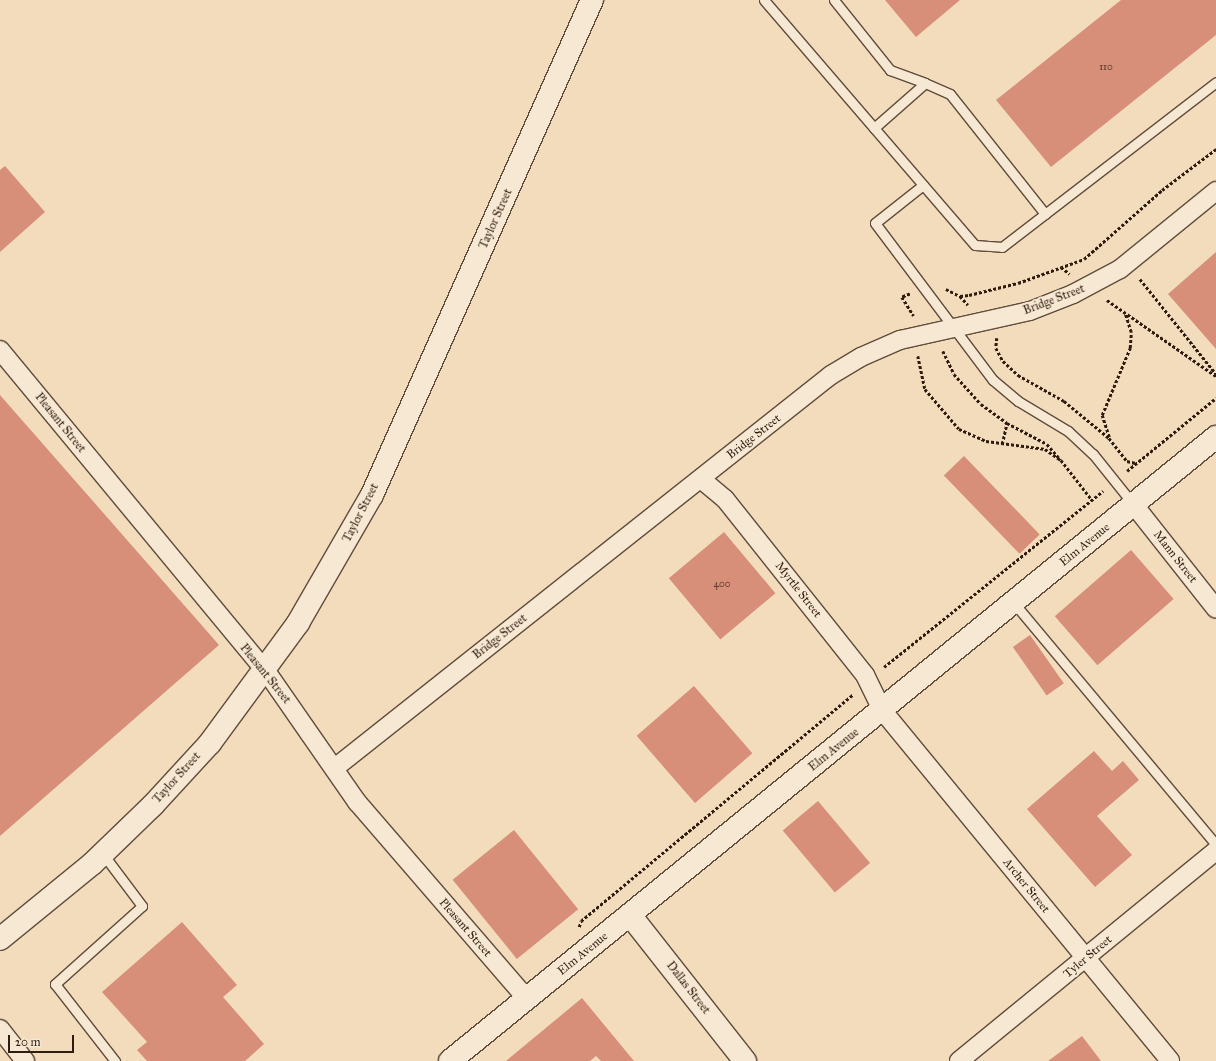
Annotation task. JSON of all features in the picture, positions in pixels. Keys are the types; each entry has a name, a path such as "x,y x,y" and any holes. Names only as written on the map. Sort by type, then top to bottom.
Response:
{"street":[{"name":"Taylor Street","path":"0,939 103,853 210,742 266,671 332,569 372,495 592,0"},
{"name":"Bridge Street","path":"336,767 701,478 832,376 861,356 900,340 1030,311 1088,287 1128,264 1216,191"},
{"name":"Pleasant Street","path":"0,350 266,671 336,767 357,802 527,999"},
{"name":"Elm Avenue","path":"450,1061 1216,437"},
{"name":"Myrtle Street","path":"701,478 725,499 868,681 882,710"},
{"name":"Mann Street","path":"1134,505 1216,609"},
{"name":"Archer Street","path":"882,710 1170,1061"},
{"name":"Tyler Street","path":"959,1061 1086,959 1216,851"},
{"name":"Dallas Street","path":"630,915 745,1061"},
{"path":"0,1030 25,1061"}],"lane":[{"path":"764,0 975,245 1002,247 1216,82"},
{"path":"834,0 890,70 924,82 950,94 1045,214"},
{"path":"874,128 924,82"},
{"path":"923,185 875,223 993,380 1018,401 1068,431 1115,481 1134,505"},
{"path":"1014,603 1216,845"},
{"path":"103,853 142,906 55,984 115,1061"}],"path":[{"path":"902,297 944,286 960,296 969,295 1084,259 1109,240 1162,190 1216,149"},
{"path":"1128,264 1216,375"},
{"path":"1061,267 1216,375"},
{"path":"1103,300 1108,300"},
{"path":"1109,438 1102,415 1130,348 1131,332 1124,312"},
{"path":"999,333 996,348 1008,366 1038,388 1064,401 1109,438 1128,461 1137,463"},
{"path":"938,348 966,389 1007,423 1047,444 1092,500"},
{"path":"921,350 919,369 925,389 954,423 986,441 1045,449 1061,460"},
{"path":"578,930 580,921 868,681 1216,398"},
{"path":"1002,444 1007,423"}],"building":[{"path":"885,0 960,0 916,37"},
{"path":"1121,0 1216,0 1216,35 1051,167 996,100"},
{"path":"5,166 45,212 0,252 0,170"},
{"path":"1216,252 1216,349 1168,294"},
{"path":"0,395 219,645 0,836"},
{"path":"964,456 1040,534 1020,554 944,475"},
{"path":"724,532 775,593 720,640 669,578"},
{"path":"1131,550 1174,599 1097,665 1055,616"},
{"path":"1030,635 1064,683 1047,695 1013,647"},
{"path":"694,686 752,753 695,803 637,736"},
{"path":"1094,751 1112,771 1123,761 1139,780 1097,816 1132,855 1095,887 1027,809"},
{"path":"818,801 870,863 835,893 783,831"},
{"path":"514,830 578,909 517,959 453,880"},
{"path":"182,922 237,985 223,997 264,1044 245,1061 147,1061 137,1050 147,1042 102,992"},
{"path":"582,998 634,1061 601,1061 596,1056 590,1061 506,1061"},
{"path":"1082,1036 1101,1061 1048,1061"}]}
